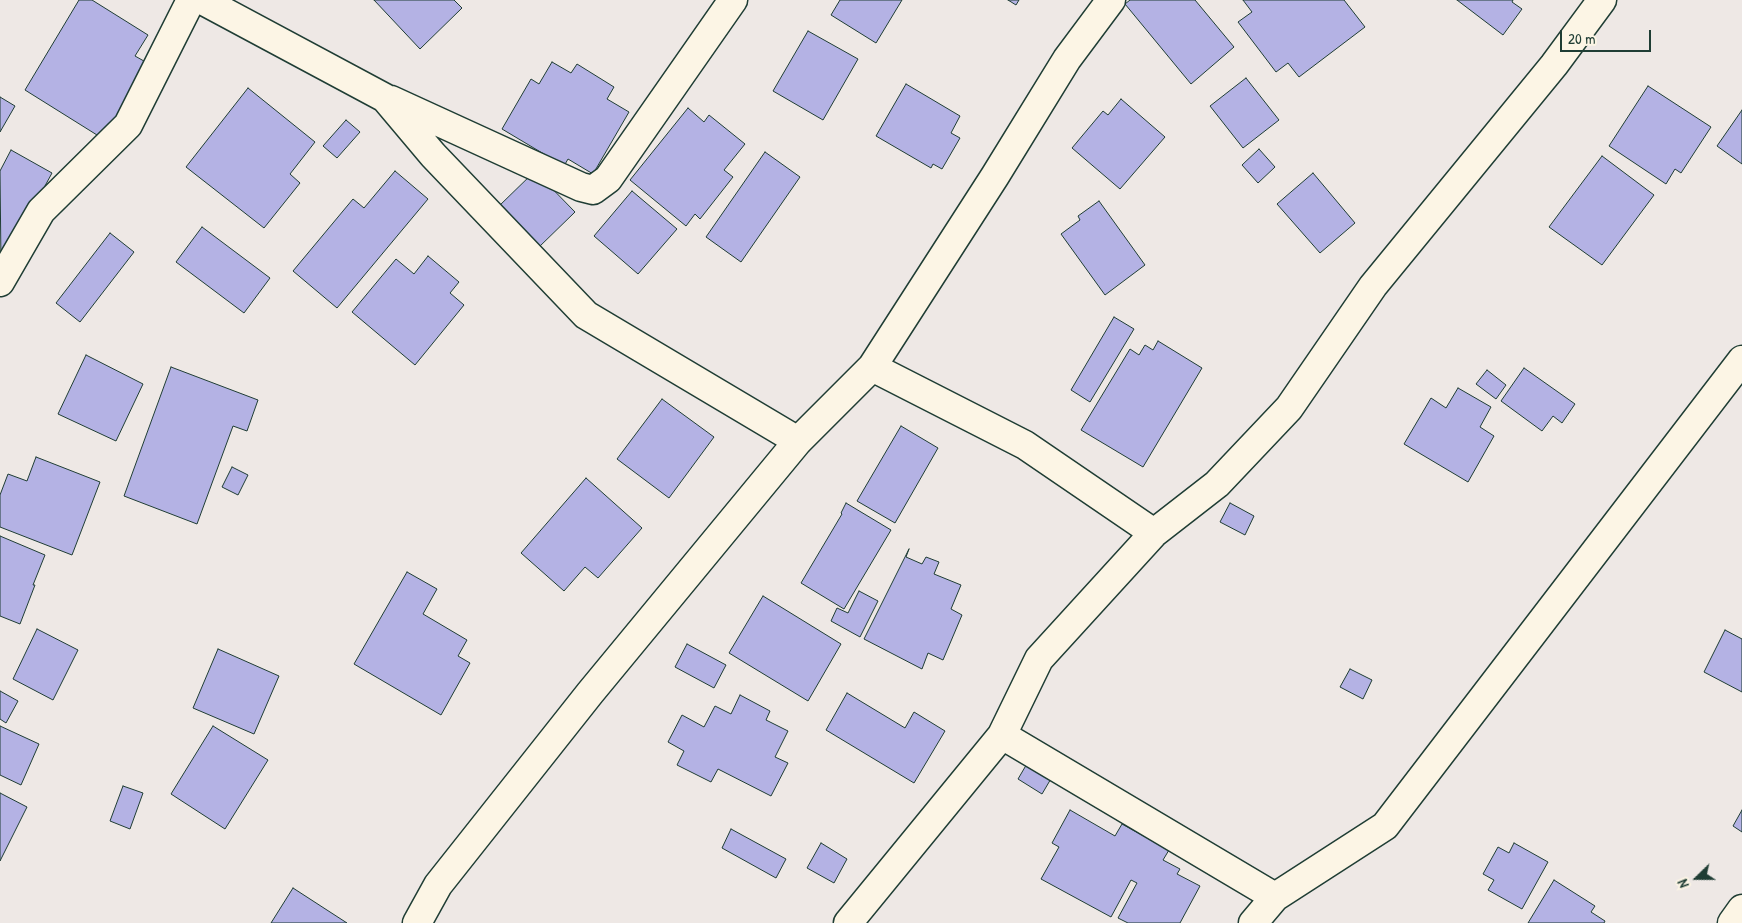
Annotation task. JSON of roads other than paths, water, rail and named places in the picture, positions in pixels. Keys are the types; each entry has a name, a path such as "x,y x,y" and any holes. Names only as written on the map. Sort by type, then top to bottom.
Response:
{"street":[{"path":"0,282 41,210 128,126 190,0"},
{"path":"202,0 385,98 593,190 608,179 733,0"},
{"path":"417,923 438,885 590,693 798,441 872,367 995,176 1066,59 1111,0"},
{"path":"848,923 1002,735 1039,659 1154,533 1217,484 1289,408 1373,286 1554,66 1602,0"},
{"path":"385,98 433,155 586,315 798,441"},
{"path":"1253,923 1275,897 1385,826 1742,360"},
{"path":"872,367 1025,445 1154,533"},
{"path":"1002,735 1275,897"},
{"path":"1732,923 1742,909"}]}
